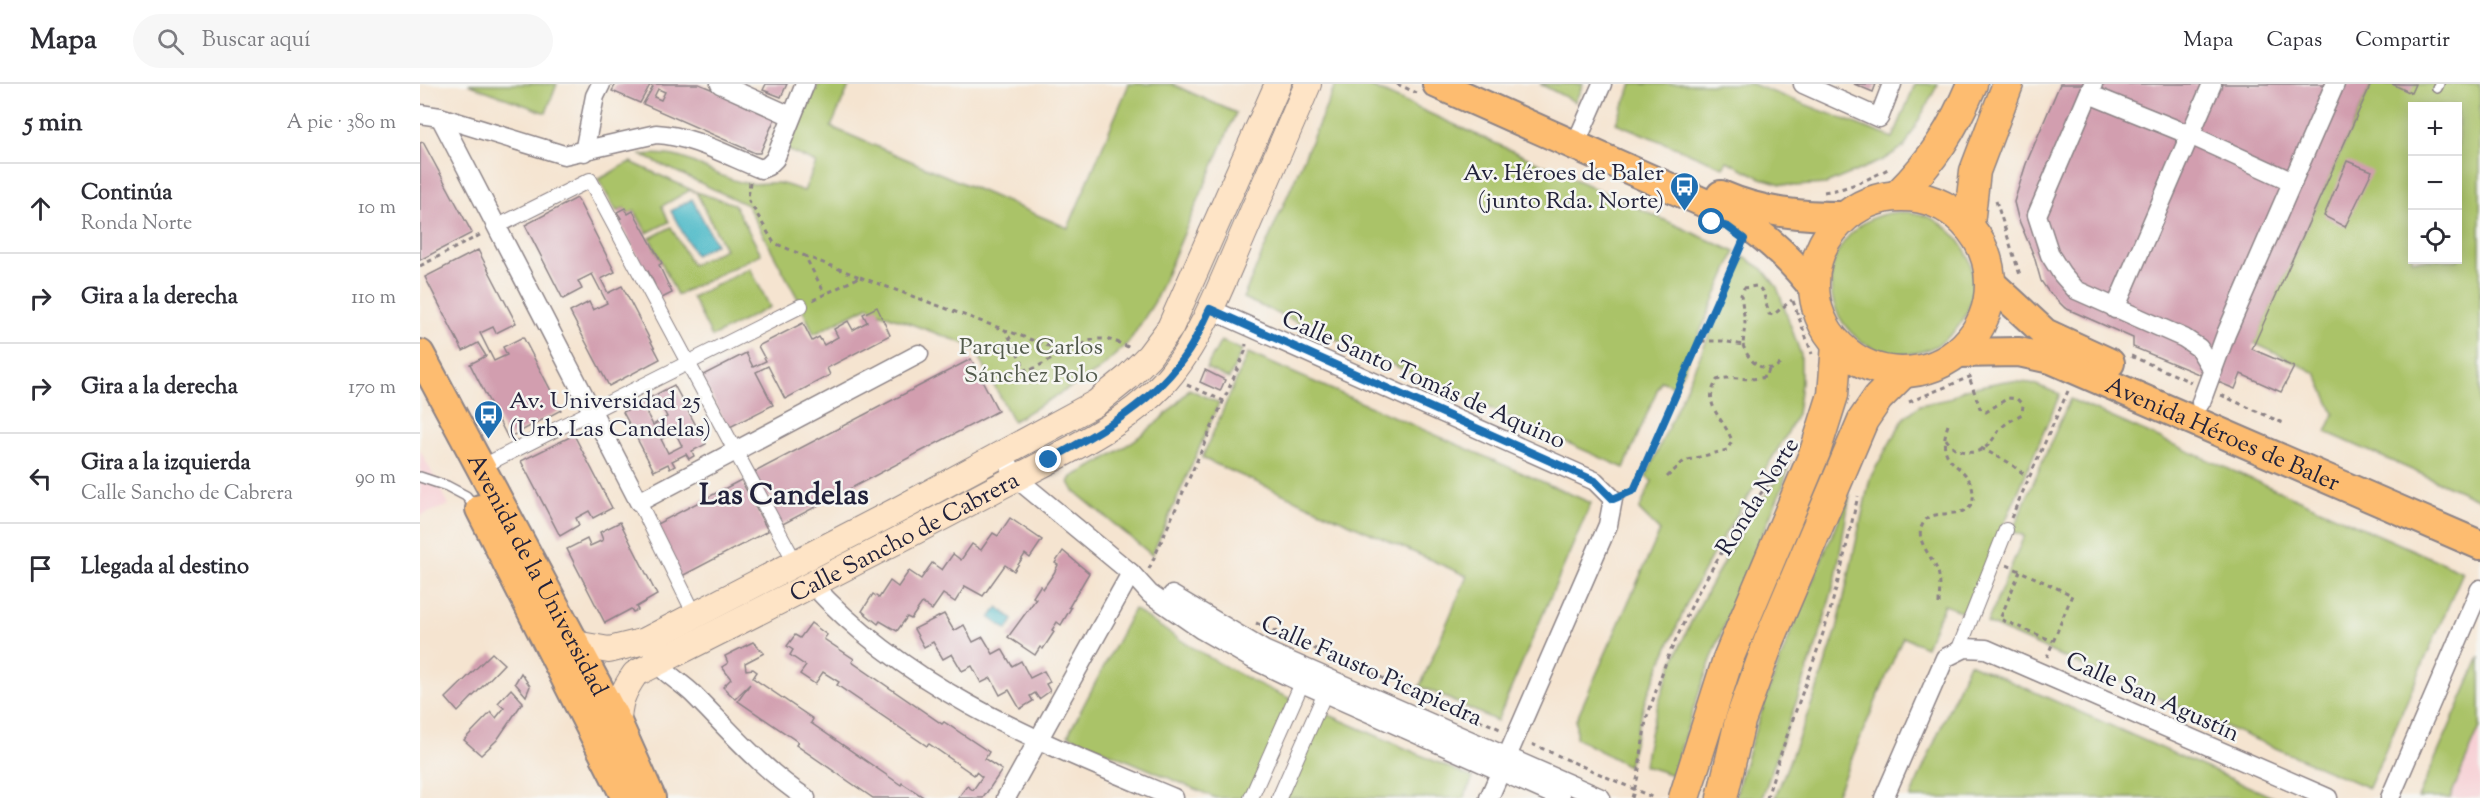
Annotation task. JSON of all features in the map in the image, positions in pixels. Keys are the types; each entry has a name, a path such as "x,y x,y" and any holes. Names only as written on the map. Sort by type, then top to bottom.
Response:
{"highway":[{"path":"1895,181 1949,208 1969,224 1984,252 1991,283 1987,309 1963,365 1903,373 1879,369 1856,359 1837,344 1821,319 1799,294 1827,237 1845,216 1870,201 1895,181 1921,172 1942,146 1972,84"},
{"path":"1969,224 1975,171 2008,84"},
{"name":"Ronda Norte","path":"1687,789 1728,659 1815,452 1833,395 1837,344"},
{"path":"1723,796 1740,721 1769,641 1863,420 1878,398 1903,373"}],"main road":[{"name":"Calle Sancho de Cabrera","path":"618,724 618,705 624,688 651,652 695,615 1096,403 1127,378 1149,356 1170,328 1278,84"},
{"name":"Calle Sancho de Cabrera","path":"575,644 609,650 651,652 812,584 1049,460 1110,425 1137,406 1170,376 1190,349 1210,309 1308,84"},
{"path":"1437,84 1736,217 1760,232 1796,265 1799,294"},
{"path":"1465,84 1726,197 1760,208 1798,216 1845,216"},
{"name":"Avenida Héroes de Baler","path":"1991,283 2045,333 2205,393 2480,526"},
{"name":"Avenida Héroes de Baler","path":"1963,365 2019,352 2051,358 2480,545"},
{"name":"Avenida de la Universidad","path":"420,354 618,724 651,798"},
{"name":"Avenida de la Universidad","path":"420,396 626,798"}],"street":[{"path":"584,152 595,96 601,84"},
{"path":"720,84 791,116"},
{"path":"420,114 440,117 564,155 656,134 689,138 761,168 768,166 775,159 805,84"},
{"path":"1580,134 1602,84"},
{"path":"1803,84 1879,118 1892,84"},
{"path":"2115,309 2212,84"},
{"path":"2205,393 2226,334 2335,84"},
{"path":"2213,371 2199,348 2185,338 2076,290 2050,255 2037,215 2091,89 2293,182"},
{"path":"420,123 440,117"},
{"path":"440,117 695,615"},
{"path":"496,227 590,180 795,562"},
{"path":"479,468 801,306"},
{"name":"Calle Santo Tomás de Aquino","path":"1210,309 1595,481 1613,499"},
{"path":"2185,338 2213,340 2226,334"},
{"path":"639,502 919,354"},
{"name":"Calle Fausto Picapiedra","path":"1003,454 1016,478 1138,576 1264,650 1504,765 1561,798"},
{"path":"986,494 1006,492 1043,500 1044,473 1049,460"},
{"path":"1489,798 1608,525 1613,499"},
{"path":"1884,798 1945,658 1958,651 2006,530"},
{"path":"1006,798 1138,576"},
{"name":"Calle Fausto Picapiedra","path":"1138,576 1150,594 1202,630 1254,660 1325,693 1504,765 1600,798"},
{"path":"812,584 840,615 945,692 1038,741 1174,798"},
{"path":"2390,798 2480,589"},
{"name":"Calle San Agustín","path":"1958,651 1965,648 1986,649 2328,798"},
{"path":"651,652 730,734 806,798"},
{"path":"1251,798 1302,683"},
{"path":"1279,798 1325,693"}],"lane":[{"path":"420,471 423,478 447,486 466,496 484,517"}],"path":[{"path":"751,165 748,199 774,243 1065,352"},
{"path":"1818,192 1839,190 1856,184 1895,181"},
{"path":"420,266 496,227"},
{"path":"1613,499 1634,490 1744,239"},
{"path":"805,256 825,294"},
{"path":"801,306 860,277"},
{"path":"1769,369 1751,360 1743,345 1745,322 1741,295 1744,288 1756,286 1763,291 1769,314 1773,315 1799,294 1813,361"},
{"path":"1138,576 1224,401 1245,352 1247,326"},
{"path":"1006,330 1027,372 1100,337 1118,342 1149,356"},
{"path":"1700,341 1724,341 1743,345"},
{"path":"2130,356 2205,393 2285,424"},
{"path":"1667,477 1684,461 1727,450 1732,441 1729,431 1713,409 1710,399 1713,387 1718,380 1728,376 1761,378 1767,376 1769,369 1780,364"},
{"path":"1963,365 1978,375"},
{"path":"1907,403 1963,365"},
{"path":"1945,438 1951,447 1967,453 1987,446 2003,426 2022,414 2023,405 2017,399 2008,398 1986,412 1980,408 1963,365"},
{"path":"1170,376 1224,401"},
{"path":"2059,387 2076,395"},
{"path":"2006,530 2068,391"},
{"path":"1939,604 1940,578 1936,565 1919,534 1924,521 1932,516 1961,513 1969,507 1973,496 1971,485 1965,474 1947,458 1944,447 1948,425"},
{"path":"1981,448 2008,462 2029,478"},
{"name":"Ronda Norte","path":"1632,798 1646,720 1667,659 1697,594 1740,521 1774,476 1789,450"},
{"path":"1767,798 1781,750 1826,623 1860,487"},
{"path":"1995,559 2072,595 2041,673"},
{"path":"2020,571 2000,619 2053,641"},
{"path":"1248,619 1498,729 1507,727 1517,731 1527,736 1531,744 1654,798"}],"shaded area":[{"path":"420,450 449,505 420,516"},
{"path":"2480,727 2480,798 2450,798"}],"green space":[{"path":"468,84 557,84 546,113"},
{"name":"Parque Carlos Sánchez Polo","path":"819,84 850,84 831,127 1068,228 1129,84 1172,84 1236,113 1154,303 1129,342 1097,372 1013,421 974,347 873,310 869,306 814,334 798,299 747,205 641,155 658,154 683,158 740,182 777,183 804,191 816,163 783,148"},
{"path":"1336,84 1365,84 1735,252 1676,387 1661,381 1624,468 1243,298"},
{"path":"1540,84 1583,84 1575,102"},
{"path":"1632,84 1752,84 1893,138 1915,84 1938,84 1905,146 1883,160 1826,184 1795,186 1761,178 1727,161 1723,167 1616,123"},
{"path":"2371,84 2480,84 2480,500 2326,432 2334,414 2316,373 2254,343"},
{"path":"631,162 696,192 690,190 662,206 669,222 647,233 635,211 628,214 624,208 617,212 598,179"},
{"path":"696,192 734,204 761,254 677,295 650,238 671,227 692,265 725,249"},
{"path":"1902,212 1929,218 1952,233 1967,256 1973,283 1967,310 1952,333 1929,348 1902,354 1875,348 1852,333 1837,310 1831,283 1837,256 1852,233 1875,218"},
{"path":"1744,257 1763,269 1777,287 1801,355 1801,383 1797,414 1691,594 1645,700 1628,766 1576,738 1576,720 1660,531 1639,510 1652,481 1646,477"},
{"path":"750,268 770,307 712,337 692,297"},
{"path":"1221,341 1242,350 1229,379 1206,368"},
{"path":"1248,353 1591,503 1497,721 1420,686 1467,576 1202,458"},
{"path":"2005,381 2031,383 2060,394 1966,613 1944,605 1926,647 1903,637 1835,798 1775,798 1815,695 1837,629 1870,478 1904,418 1920,405 1948,399 1965,389"},
{"path":"1189,389 1219,403 1152,555 1074,491 1069,482 1072,477 1120,450 1150,428"},
{"path":"2070,399 2463,572 2369,788 1987,623 2024,536 2012,531"},
{"path":"1790,461 1783,486 1709,665 1673,775 1644,766 1650,732 1660,698 1686,633 1737,540"},
{"path":"1850,494 1836,577 1819,638 1762,798 1735,798 1772,682"},
{"path":"1134,609 1210,658 1291,699 1248,798 1216,798 1068,735"},
{"path":"2480,657 2480,727 2450,798 2418,798"},
{"path":"1969,663 2261,792 2274,798 1910,798"},
{"path":"1320,711 1473,778 1464,798 1282,798"}],"water":[{"path":"692,199 716,244 695,255 671,211"},
{"path":"998,607 1013,620 1007,630 990,618"}],"building":[{"path":"616,84 699,84 773,115 775,118 760,153 755,153 643,104 653,87 650,85 640,103 612,91","holes":["658,89 665,92 661,100 654,97"]},
{"path":"766,84 787,84 781,97 763,90"},
{"path":"1854,84 1876,84 1873,92"},
{"path":"2060,84 2371,84 2252,349 2294,367 2281,392 2241,374 2235,389 2133,347 2133,338 2065,308 2048,291 2041,281 2014,202 2026,164"},
{"path":"2392,84 2415,84 2411,93"},
{"path":"423,142 472,233 420,260 420,143"},
{"path":"2347,161 2372,171 2345,227 2324,216"},
{"path":"577,198 615,272 601,279 608,293 622,286 660,359 609,386 570,312 589,302 593,310 607,303 592,274 578,281 582,289 563,299 525,225"},
{"path":"625,208 628,214 633,211 662,263 659,265 672,293 660,299 652,286 655,285 648,271 645,272 618,219 621,218 617,212"},
{"path":"478,250 516,323 496,333 493,327 480,333 494,361 507,355 503,347 523,337 561,410 508,438 470,364 486,356 478,343 463,351 425,277"},
{"path":"877,307 890,335 827,368 830,375 785,399 768,366 756,372 773,405 728,428 701,376 746,353 753,367 766,361 758,346 803,323 812,341 819,337 824,345 838,337 834,329 848,321 853,330 867,322 863,314"},
{"path":"971,359 998,411 779,526 769,507 777,503 773,496 765,500 751,474"},
{"path":"1205,370 1225,380 1220,391 1200,382"},
{"path":"674,385 706,444 692,451 694,456 689,459 686,454 672,461 675,466 670,469 668,464 654,471 623,412","holes":["660,403 667,417 653,425 645,410","675,432 682,446 668,453 661,439"]},
{"path":"574,435 612,508 593,518 589,511 576,518 579,525 560,536 521,461"},
{"path":"741,480 768,531 680,577 653,526"},
{"path":"1010,518 1042,540 1030,558 1025,554 1014,571 1005,565 983,596 965,586 955,602 943,594 932,610 922,603 911,619 907,617 897,631 880,621 878,624 862,611 873,594 879,598 890,581 898,587 909,571 921,579 932,563 942,570 953,554 961,560 972,544 981,550 993,533 998,536"},
{"path":"620,522 657,595 636,607 638,610 633,612 631,609 605,623 567,549 587,539 590,546 603,540 600,532"},
{"path":"1063,551 1089,573 1061,625 1057,622 1052,630 1054,632 1043,649 1040,647 1035,655 1008,637 1036,599 1033,597 1040,586 1043,589 1054,573 1058,565 1055,563"},
{"path":"944,614 954,631 964,625 973,642 983,637 993,654 1002,649 1012,666 1021,661 1030,678 1044,671 1050,682 1046,684 1050,691 1039,699 1035,693 1030,696 1033,701 1020,709 1009,690 1000,695 991,678 981,683 972,666 962,671 952,654 943,659 933,642 924,647 914,629"},
{"path":"811,623 827,635 824,639 854,659 852,662 942,724 944,722 989,752 985,759 1002,770 983,798 958,798 967,786 973,790 982,777 976,772 974,775 929,744 927,746 837,685 839,682 823,672 815,684 800,674 806,666 790,655 793,650 787,646 795,635 800,638"},
{"path":"753,642 764,653 745,663 746,670 753,669 757,672 753,678 813,719 811,723 901,785 902,783 925,798 873,798 796,745 798,742 738,701 750,684 735,699 723,687 731,679 722,667 728,663 725,656"},
{"path":"492,653 504,664 458,712 446,698"},
{"path":"521,673 530,686 526,696 515,683"},
{"path":"511,689 523,702 497,740 481,755 464,740 491,712 496,718 504,708 498,703"}],"place":[{"name":"Av. Héroes de Baler (junto Rda. Norte)","path":"1685,212"},
{"name":"Av. Universidad 25 (Urb. Las Candelas)","path":"488,440"}],"district":[{"name":"Las Candelas","path":"784,494"}],"route":[{"path":"1049,460 1110,425 1137,406 1170,376 1190,349 1210,309 1595,481 1613,499 1634,490 1744,239 1728,227 1712,222"}]}
